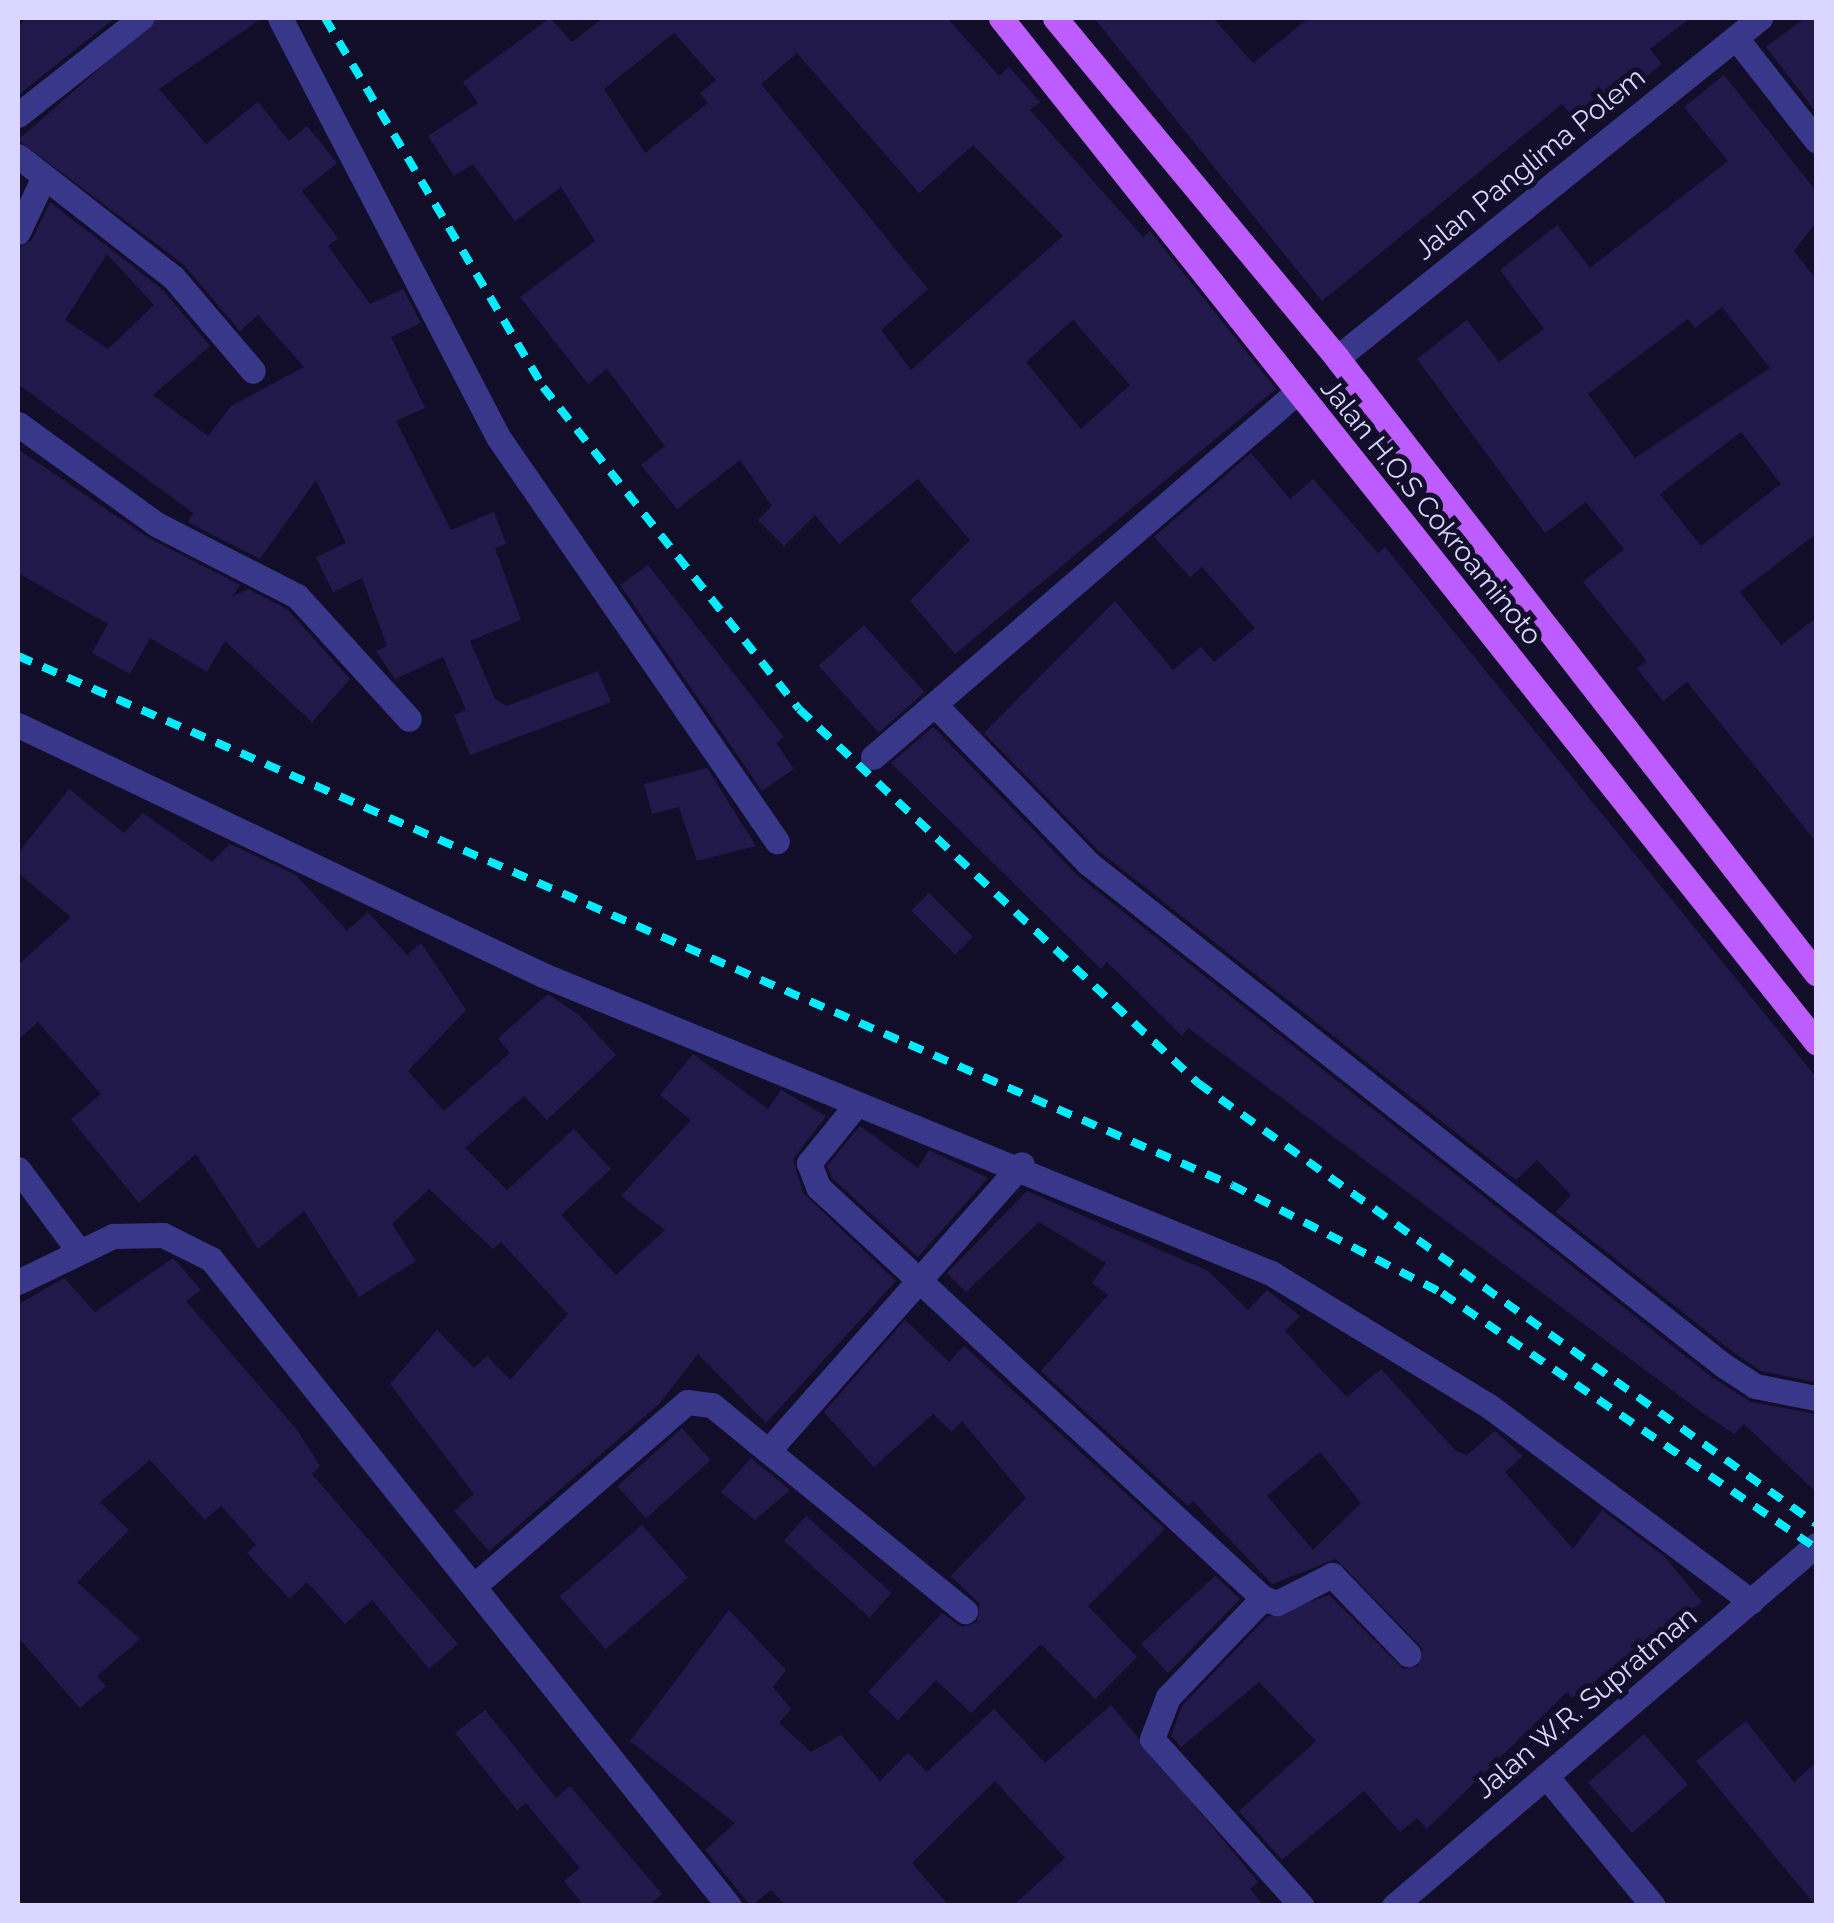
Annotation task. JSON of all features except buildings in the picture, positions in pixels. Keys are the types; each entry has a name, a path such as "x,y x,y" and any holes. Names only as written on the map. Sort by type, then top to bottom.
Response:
{"main road":[{"name":"Jalan H.O.S Cokroaminoto","path":"1001,18 1816,1042"},
{"name":"Jalan H.O.S Cokroaminoto","path":"1055,18 1337,358 1816,973"},
{"path":"1609,784 1644,756"}],"street":[{"path":"18,115 141,18"},
{"path":"280,18 498,437 776,841"},
{"name":"Jalan Panglima Polem","path":"1337,358 1760,18"},
{"path":"1736,38 1816,140"},
{"path":"18,156 42,181 173,277 253,371"},
{"path":"18,232 42,181"},
{"path":"874,756 1297,392"},
{"path":"18,424 156,524 281,584 409,719"},
{"path":"936,706 1088,862 1723,1365 1755,1386 1816,1398"},
{"path":"18,725 543,975 856,1105 1022,1164 1271,1273 1489,1406 1751,1601"},
{"path":"856,1105 809,1163 810,1174 924,1285 1263,1598 1277,1604 1332,1575 1408,1654"},
{"path":"768,1451 924,1285 1022,1164"},
{"path":"18,1169 78,1250"},
{"path":"18,1282 113,1236 163,1235 211,1259 729,1906"},
{"path":"475,1585 687,1402 712,1405 965,1610"},
{"name":"Jalan W.R. Supratman","path":"1394,1906 1816,1545"},
{"path":"1263,1598 1150,1726 1152,1739 1302,1906"},
{"path":"1546,1776 1653,1906"}],"railway":[{"path":"325,18 543,387 799,709 1198,1083 1816,1524"},
{"path":"18,656 1232,1185 1442,1293 1816,1548"}]}
